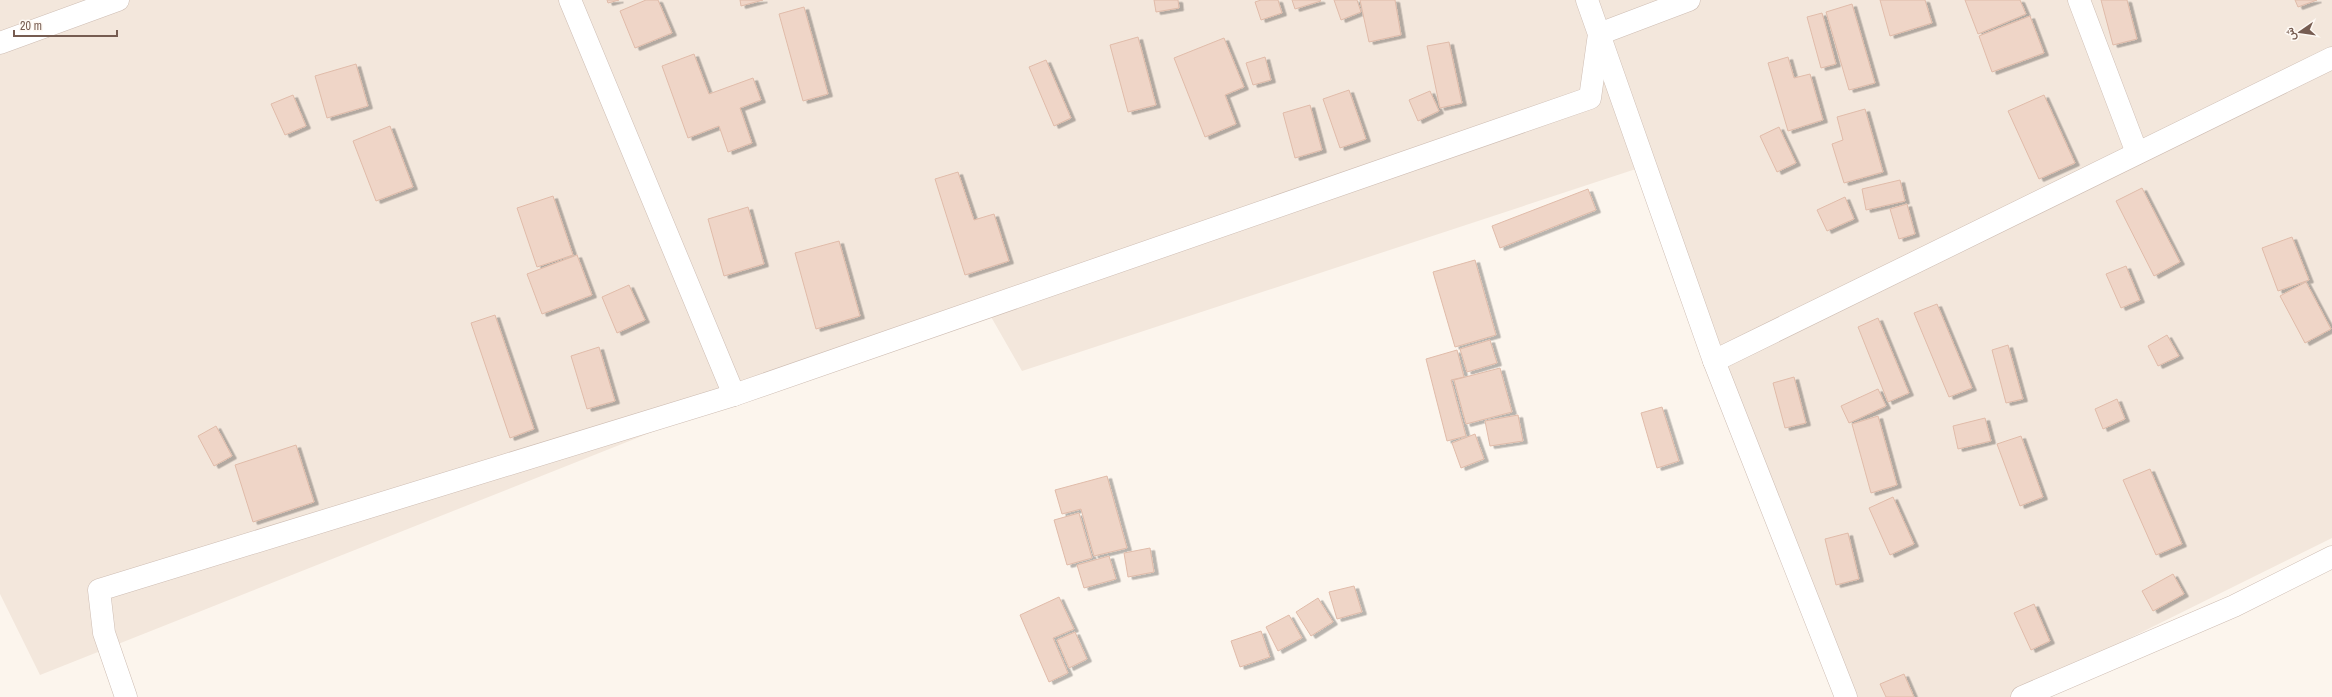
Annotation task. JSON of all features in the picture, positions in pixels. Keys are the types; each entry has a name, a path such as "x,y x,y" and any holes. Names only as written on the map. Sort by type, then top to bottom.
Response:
{"street":[{"path":"0,43 118,0"},
{"path":"570,0 734,396"},
{"path":"1587,0 1714,361 1846,697"},
{"path":"1599,34 1689,0"},
{"path":"2079,0 2137,153"},
{"path":"126,697 104,633 99,590 734,396 1590,98 1599,34"},
{"path":"1714,361 2332,58"},
{"path":"2022,697 2234,606 2332,558"}],"shaded area":[{"path":"0,0 2332,0 2332,538 2011,697 1835,697 1642,167 1022,371 982,301 40,675 0,594"}],"building":[{"path":"607,0 619,0 608,3"},
{"path":"646,0 658,0 672,33 635,48 620,11"},
{"path":"740,0 763,0 741,6"},
{"path":"1154,0 1178,0 1179,8 1156,12"},
{"path":"1261,0 1278,0 1282,13 1261,20 1255,2"},
{"path":"1292,0 1320,0 1321,1 1295,9"},
{"path":"1334,0 1357,0 1361,12 1341,20"},
{"path":"1360,0 1395,0 1401,35 1369,42"},
{"path":"1880,0 1925,0 1932,23 1890,36"},
{"path":"1965,0 2020,0 2026,14 1978,34"},
{"path":"2101,0 2127,0 2137,39 2113,45"},
{"path":"2295,0 2317,0 2298,7"},
{"path":"1852,4 1875,83 1849,90 1826,12"},
{"path":"804,7 828,94 803,101 779,14"},
{"path":"1822,13 1836,64 1821,68 1807,17"},
{"path":"2030,16 2044,53 1992,72 1979,36"},
{"path":"1138,37 1156,105 1128,112 1110,45"},
{"path":"1224,38 1244,87 1225,95 1236,124 1205,137 1174,58"},
{"path":"1449,42 1462,103 1440,108 1427,46"},
{"path":"694,54 709,94 753,78 761,100 740,108 752,143 728,152 719,126 688,138 662,66"},
{"path":"1265,57 1271,80 1253,85 1246,63"},
{"path":"1788,57 1794,78 1810,74 1823,120 1788,131 1768,63"},
{"path":"1046,60 1071,118 1054,126 1029,67"},
{"path":"356,64 368,106 327,118 315,76"},
{"path":"1349,90 1366,139 1340,148 1323,99"},
{"path":"1430,91 1439,111 1418,121 1409,100"},
{"path":"293,95 306,126 285,135 271,104"},
{"path":"2044,95 2075,163 2039,179 2008,111"},
{"path":"1310,105 1322,150 1295,158 1283,113"},
{"path":"1865,109 1883,172 1844,183 1832,144 1843,140 1837,117"},
{"path":"390,126 413,187 376,201 353,141"},
{"path":"1779,127 1796,163 1777,172 1760,136"},
{"path":"958,172 974,220 994,214 1009,261 965,275 935,179"},
{"path":"1900,180 1905,201 1866,210 1862,189"},
{"path":"2142,188 2180,262 2154,276 2116,201"},
{"path":"1588,189 1596,210 1500,248 1492,226"},
{"path":"553,196 573,255 537,267 517,208"},
{"path":"1845,197 1854,219 1827,231 1817,210"},
{"path":"1907,204 1915,234 1899,239 1890,209"},
{"path":"748,207 764,264 724,276 708,219"},
{"path":"2292,237 2309,280 2278,291 2262,248"},
{"path":"839,241 860,316 816,329 795,253"},
{"path":"577,255 592,295 542,314 527,274"},
{"path":"1475,260 1496,335 1455,347 1433,272"},
{"path":"2126,266 2140,300 2121,308 2106,274"},
{"path":"2306,282 2331,329 2305,343 2280,296"},
{"path":"629,285 645,320 617,333 602,297"},
{"path":"1937,304 1972,388 1949,397 1914,313"},
{"path":"495,315 534,429 510,438 471,323"},
{"path":"1878,318 1909,393 1888,402 1858,327"},
{"path":"2167,335 2179,356 2158,366 2148,346"},
{"path":"1490,340 1497,363 1467,372 1460,349"},
{"path":"2008,345 2023,399 2006,403 1992,350"},
{"path":"599,347 615,401 587,409 571,356"},
{"path":"1457,350 1464,377 1451,380 1466,436 1447,441 1426,359"},
{"path":"1500,368 1512,412 1466,424 1454,380"},
{"path":"1794,377 1806,423 1785,428 1773,383"},
{"path":"1878,389 1886,406 1849,423 1841,406"},
{"path":"2117,399 2125,419 2103,429 2095,409"},
{"path":"1662,407 1679,461 1657,468 1641,413"},
{"path":"1518,415 1523,441 1490,446 1485,421"},
{"path":"1878,416 1897,485 1871,493 1852,424"},
{"path":"1985,418 1991,441 1958,449 1953,426"},
{"path":"216,426 232,456 214,466 198,436"},
{"path":"1475,434 1484,459 1461,468 1452,443"},
{"path":"2021,436 2043,497 2020,506 1997,444"},
{"path":"296,445 314,502 253,522 235,465"},
{"path":"2150,469 2182,544 2156,555 2123,480"},
{"path":"1107,476 1127,548 1094,556 1081,509 1062,514 1055,490"},
{"path":"1893,497 1914,544 1890,555 1869,508"},
{"path":"1079,513 1092,558 1067,565 1054,520"},
{"path":"1848,533 1859,579 1836,585 1825,539"},
{"path":"1150,548 1154,572 1128,577 1124,553"},
{"path":"1109,556 1116,579 1084,588 1077,565"},
{"path":"2173,574 2184,594 2153,611 2142,591"},
{"path":"1354,586 1362,612 1337,619 1329,592"},
{"path":"1059,597 1074,629 1053,638 1068,673 1049,682 1020,615"},
{"path":"1318,598 1333,622 1311,636 1296,612"},
{"path":"2034,604 2050,641 2031,650 2014,613"},
{"path":"1289,615 1302,638 1278,651 1266,627"},
{"path":"1261,631 1270,657 1240,667 1231,641"},
{"path":"1075,632 1087,659 1069,668 1057,640"},
{"path":"1904,674 1914,697 1886,697 1880,684"}]}
